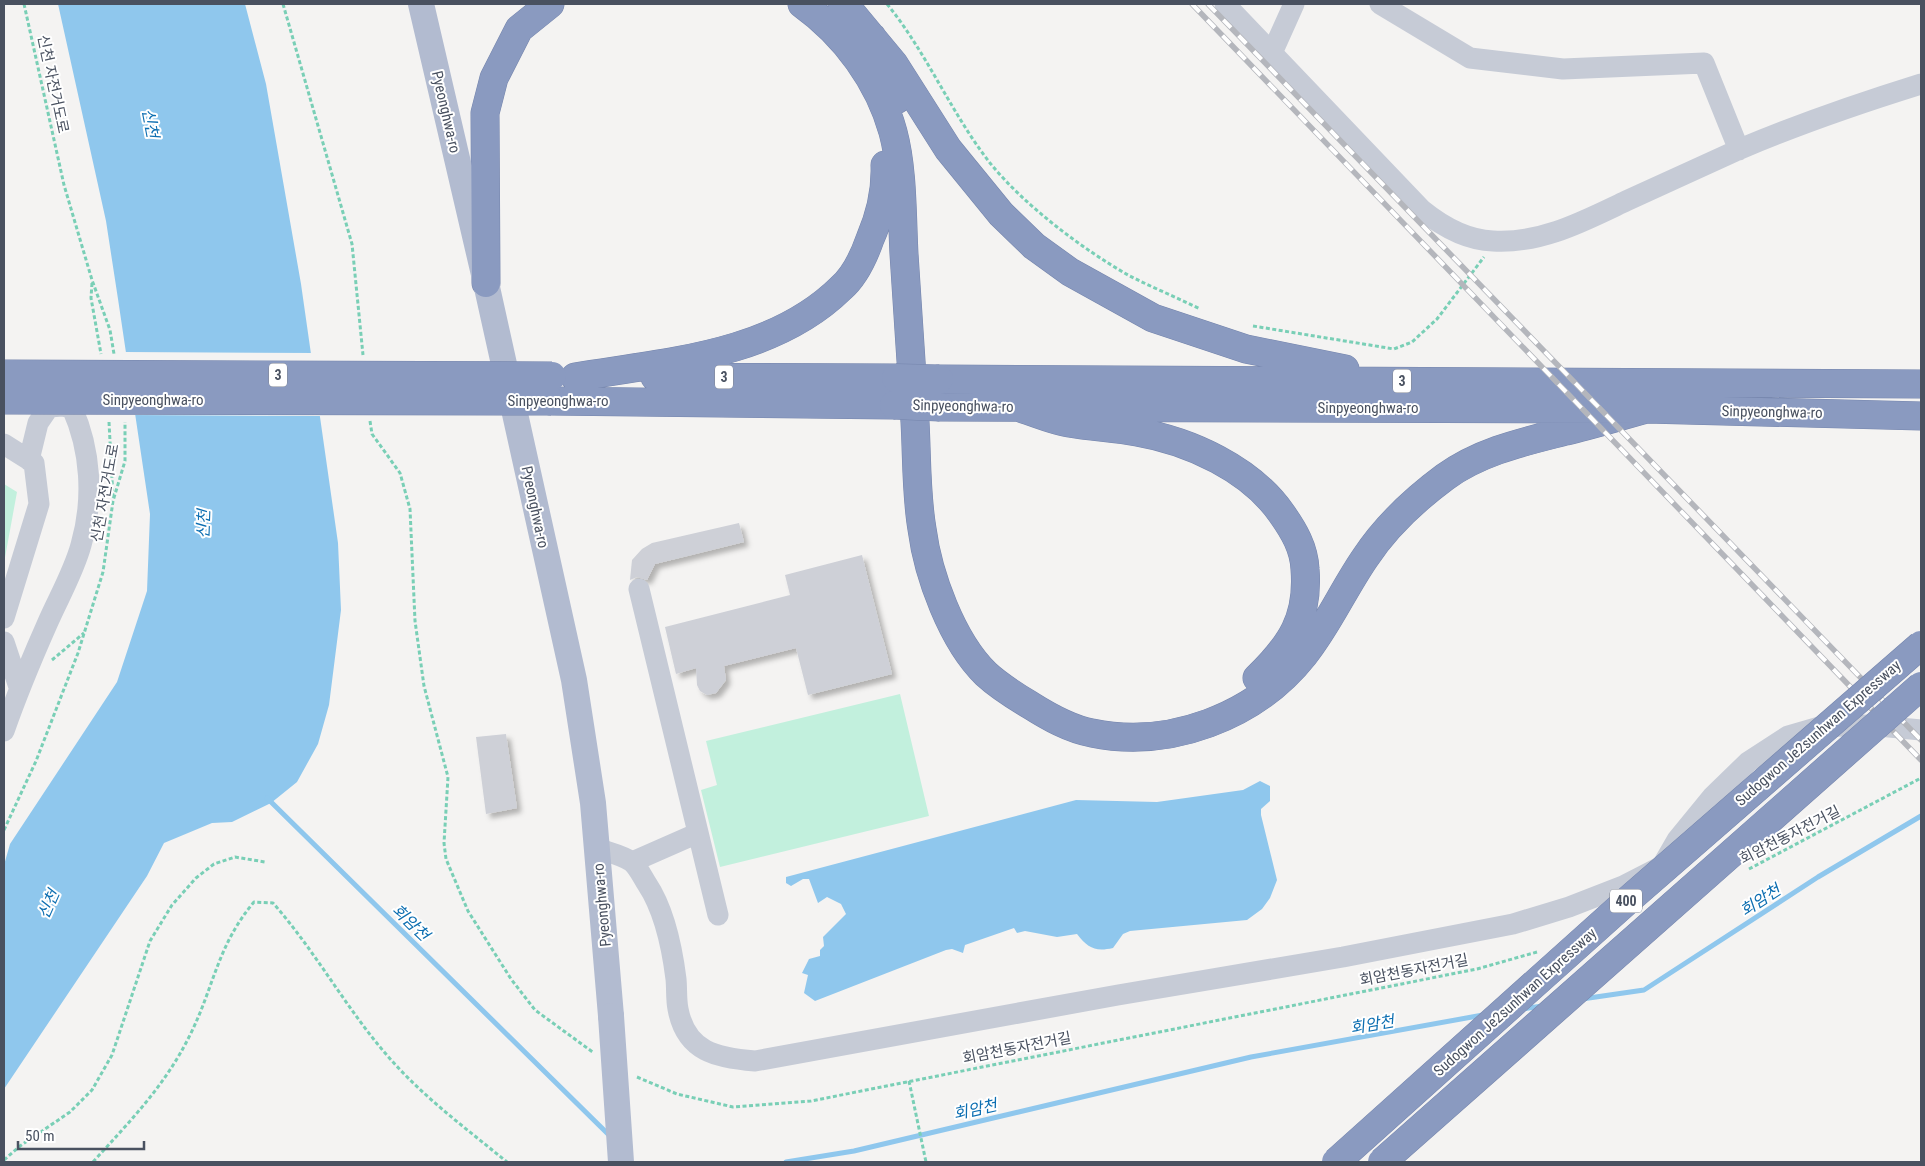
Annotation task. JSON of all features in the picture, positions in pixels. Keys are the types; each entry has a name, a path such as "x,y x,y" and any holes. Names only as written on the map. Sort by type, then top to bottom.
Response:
{"highway":[{"path":"486,283 485,113 494,78 519,29 550,4"},
{"path":"802,4 830,25 847,44 884,105 894,136 900,195 922,530 939,596 961,640 985,673 1016,697 1050,718 1090,733 1135,738 1177,733 1229,716 1255,700 1301,659 1320,634 1365,558 1388,527 1448,475 1483,455 1519,442 1647,409"},
{"path":"842,4 894,64 948,149 1001,214 1034,246 1070,272 1153,318 1200,336 1246,349 1353,371 1423,381"},
{"path":"872,37 900,113 909,151 915,196 937,523 955,589 976,633 1000,665 1031,689 1061,706 1090,716 1118,720 1189,712 1225,698 1255,680 1275,660 1293,636 1303,614 1307,589 1304,558 1298,540 1275,504 1251,479 1223,461 1138,432 1068,423 1018,407"},
{"path":"559,385 688,359 773,334 809,314 843,287 863,257 877,224 886,183 883,134 868,78"},
{"name":"Sinpyeonghwa-ro","path":"4,374 559,385 894,405 1647,409 1921,416"},
{"name":"Sinpyeonghwa-ro","path":"4,400 896,378 1921,384"},
{"name":"Sudogwon Je2sunhwan Expressway","path":"1336,1162 1634,894 1921,645"},
{"name":"400","path":"1382,1162 1921,686"}],"main road":[{"name":"Pyeonghwa-ro","path":"421,4 486,283 574,680 588,768 597,848 611,1016 620,1162"}],"street":[{"path":"1225,4 1422,210 1440,224 1468,237 1493,242 1536,238 1575,225 1739,150 1822,115 1921,84"},
{"path":"1272,53 1294,4"},
{"path":"1380,4 1470,58 1563,70 1704,62 1739,150"},
{"path":"4,731 20,687 81,546 89,499 87,457 81,428 72,408 62,406 49,408 38,422 29,460"},
{"path":"4,444 34,463 39,504 4,618"},
{"path":"639,589 718,915"},
{"path":"4,642 20,687"},
{"path":"597,848 632,862 654,895 667,932 676,979 678,1007 686,1033 695,1044 712,1054 755,1061 1118,995 1343,957 1522,921 1569,907 1623,886 1662,866 1677,840 1713,796 1748,762 1788,736 1819,727 1868,725 1921,730"},
{"path":"632,862 698,833"}],"path":[{"name":"신천 자전거도로","path":"24,4 64,185 92,280 110,330 115,358"},
{"path":"887,4 915,44 965,127 990,163 1006,181 1072,236 1128,274 1209,313"},
{"path":"1243,324 1394,349 1412,342 1437,319 1480,266 1493,242"},
{"name":"신천 자전거도로","path":"4,830 36,761 78,653 103,572 113,501 124,461 124,416"},
{"name":"회암천동자전거길","path":"1740,873 1896,793 1921,778"},
{"path":"4,1160 70,1112 92,1090 112,1055 150,941 172,905 196,878 214,864 235,857 265,862"},
{"path":"93,1162 164,1081 191,1034 228,937 254,902 273,903 300,933 364,1027 392,1062 418,1088 506,1162"},
{"name":"회암천동자전거길","path":"926,1162 909,1081 1477,969 1538,952"}],"green space":[{"path":"4,484 17,492 4,563"},
{"path":"900,694 929,816 720,867 701,790 717,785 706,741"}],"water":[{"name":"신천","path":"58,4 245,4 266,84 301,284 338,543 341,610 329,705 318,744 297,782 271,803 232,822 212,823 164,843 147,876 4,1089 4,865 10,844 117,682 147,591 150,514 118,299 106,221"},
{"path":"1260,781 1270,786 1270,801 1261,809 1261,815 1277,880 1270,898 1262,909 1247,920 1130,931 1123,934 1113,948 1101,949 1088,946 1077,934 1057,937 1025,931 1017,933 1014,928 965,945 963,953 952,949 946,950 815,1001 804,993 808,975 802,973 809,959 820,956 820,950 824,946 823,937 846,914 841,904 827,897 818,903 809,879 803,879 791,886 786,883 786,877 1076,800 1157,802 1243,790"}],"pier":[{"path":"124,352 314,353 323,416 133,415"}],"building":[{"path":"739,523 744,542 655,564 647,580 637,577 630,580 632,560 642,549 652,543"},
{"path":"862,555 892,674 808,695 796,648 724,666 726,680 716,693 707,695 700,691 697,685 696,668 676,674 665,627 790,595 785,575"},
{"path":"506,734 517,808 486,814 476,737"}],"waterway":[{"name":"회암천","path":"267,798 610,1136"},
{"name":"회암천","path":"1582,999 1644,990 1818,877 1921,816"},
{"name":"회암천","path":"1523,1009 1542,1006"},
{"name":"회암천","path":"786,1162 854,1151 1251,1057 1483,1015"}],"railway":[{"path":"1192,4 1921,760"},
{"path":"1208,4 1921,740"}]}
